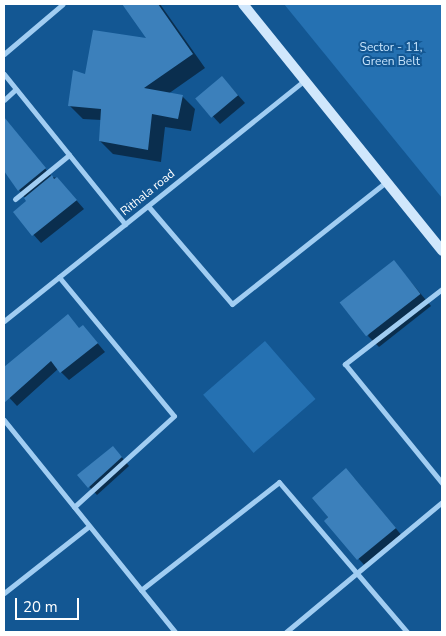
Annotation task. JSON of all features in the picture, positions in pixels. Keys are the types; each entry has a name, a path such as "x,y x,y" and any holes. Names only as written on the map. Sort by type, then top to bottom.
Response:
{"street":[{"path":"4,54 64,4"},
{"path":"243,4 442,250"},
{"path":"4,74 125,224"},
{"name":"Rithala road","path":"4,321 305,80"},
{"path":"4,100 16,89"},
{"path":"15,199 69,155"},
{"path":"148,206 232,304 387,181"},
{"path":"58,278 174,416 74,507"},
{"path":"442,289 345,364 442,483"},
{"path":"4,420 175,632"},
{"path":"141,590 279,482 358,572 407,632"},
{"path":"286,632 442,502"},
{"path":"4,593 90,526"}],"green space":[{"name":"Sector - 11, Green Belt","path":"284,4 441,4 442,198"},
{"path":"265,341 316,399 254,453 203,395"}],"building":[{"path":"122,4 158,4 193,54 144,88 183,95 178,119 152,114 148,150 99,141 101,109 68,106 73,70 85,74 93,30 146,38"},
{"path":"222,76 238,95 211,118 195,98"},
{"path":"4,117 46,168 18,191 4,171"},
{"path":"52,175 54,179 57,177 77,200 32,236 13,212 26,201 24,198"},
{"path":"394,260 420,294 366,336 340,302"},
{"path":"68,314 79,328 83,325 98,343 60,373 51,361 4,403 4,367"},
{"path":"113,446 122,457 88,488 77,475"},
{"path":"346,468 396,528 357,560 324,521 328,517 312,498"}]}
